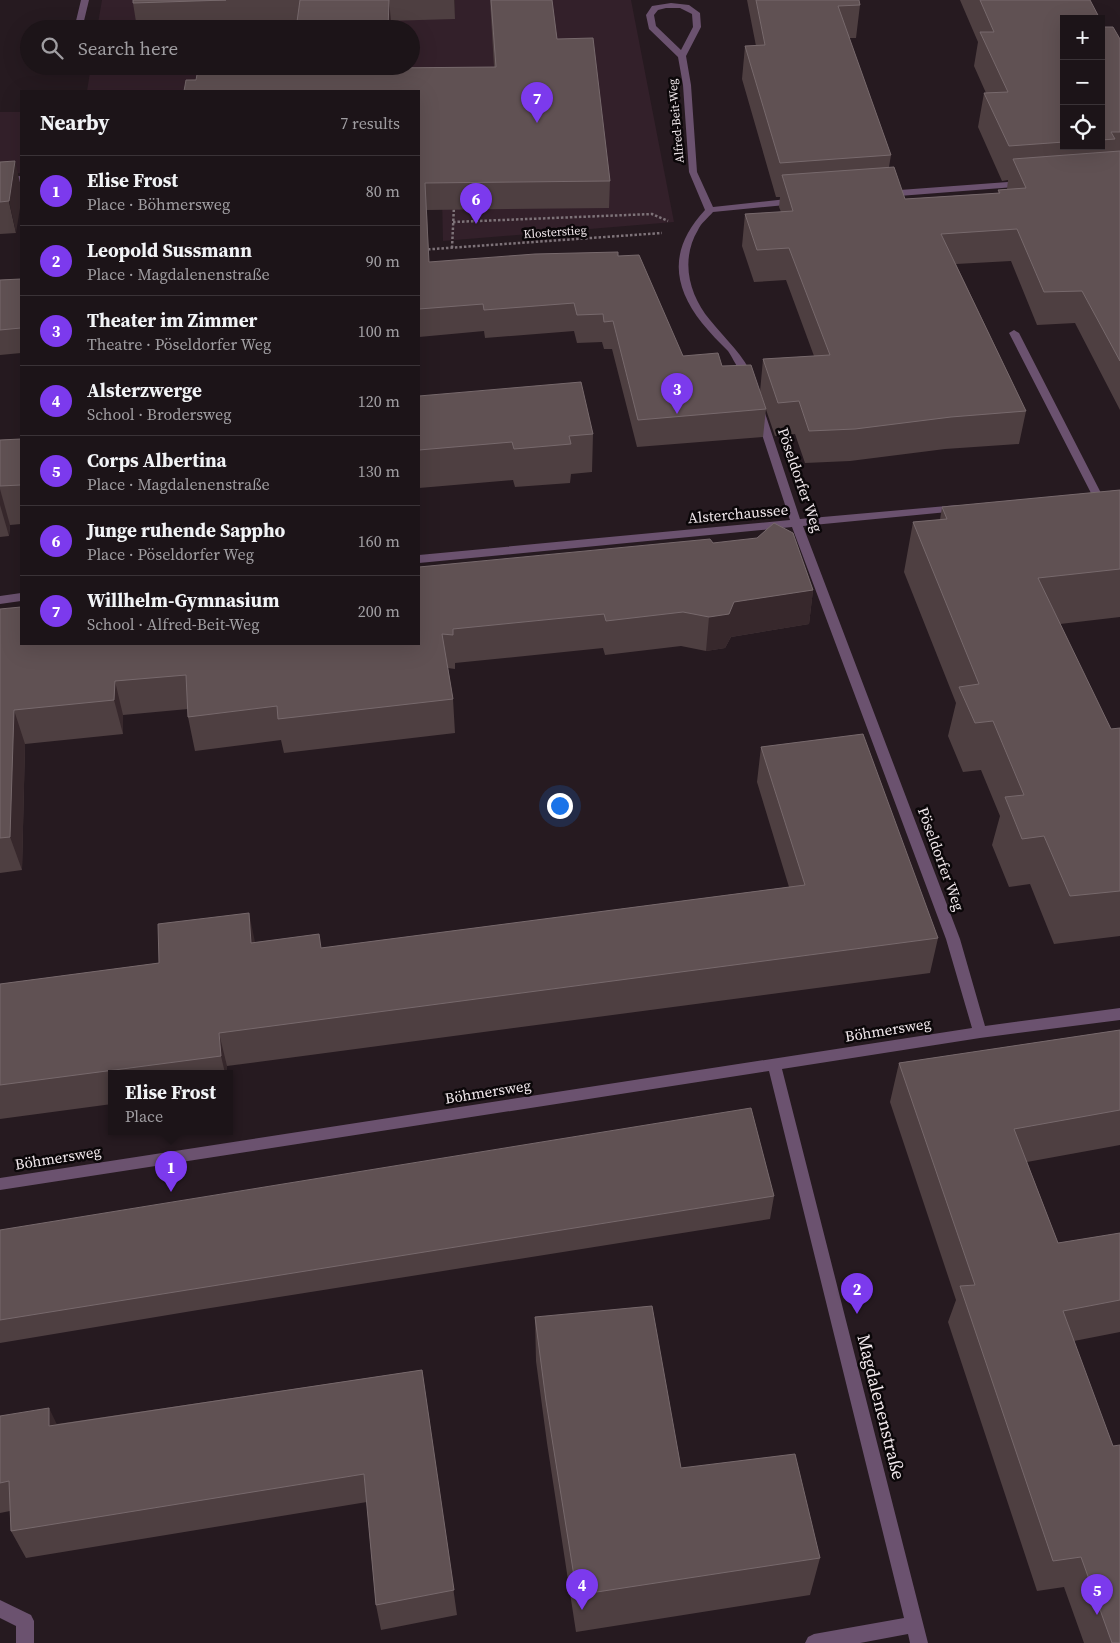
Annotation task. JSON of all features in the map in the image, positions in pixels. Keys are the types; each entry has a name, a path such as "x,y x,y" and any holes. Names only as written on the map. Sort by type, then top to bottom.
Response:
{"street":[{"path":"80,20 85,0"},
{"name":"Alfred-Beit-Weg","path":"682,56 697,27 696,13 686,5 673,4 655,8 650,15 652,27 682,56 687,85 693,172 710,210"},
{"path":"0,180 20,179"},
{"path":"877,195 1034,183"},
{"path":"710,210 749,204 808,200"},
{"name":"Pöseldorfer Weg","path":"710,210 692,231 684,255 683,277 690,299 706,322 732,348 746,371 796,523 953,939 980,1032"},
{"path":"1014,333 1092,495 1112,494"},
{"name":"Alsterchaussee","path":"420,559 971,507"},
{"path":"0,600 20,597"},
{"path":"980,1032 1120,1014"},
{"name":"Böhmersweg","path":"0,1184 980,1032"},
{"name":"Magdalenenstraße","path":"774,1064 919,1643"},
{"path":"0,1609 25,1621 25,1643"},
{"path":"814,1643 914,1624"}],"path":[{"path":"452,248 454,204"},
{"path":"453,222 652,214"},
{"name":"Klosterstieg","path":"420,250 692,231"}],"shaded area":[{"path":"102,0 631,0 674,222 443,241 441,155 420,90 87,90 90,75 420,75 420,20 99,20"},
{"path":"0,112 20,112 20,173 0,175"}],"building":[{"path":"133,0 226,0 133,3"},
{"path":"300,0 389,0 388,20 297,20"},
{"path":"491,0 552,0 557,39 593,38 610,181 425,183 429,262 535,254 618,252 618,256 639,255 683,356 718,353 722,366 751,365 766,409 638,420 613,321 604,322 603,314 577,315 574,303 484,310 483,304 420,309 420,90 184,90 186,80 196,80 197,75 420,75 420,68 496,67"},
{"path":"756,0 859,0 860,5 838,6 891,155 780,163 745,46 765,45"},
{"path":"980,0 1090,0 1098,15 1060,15 1060,142 1009,146 984,93 1008,92 980,32 994,32"},
{"path":"1105,27 1113,27 1120,39 1120,132 1111,132 1115,139 1105,140"},
{"path":"1120,151 1120,361 1082,291 1044,292 1017,229 941,234 1026,411 951,417 855,429 809,431 799,401 778,403 763,359 830,355 789,248 757,250 745,214 793,211 782,175 894,167 905,199 1000,193 998,190 1026,188 1013,159"},
{"path":"15,161 9,201 0,202 0,162"},
{"path":"20,279 20,328 0,330 0,280"},
{"path":"581,382 593,434 569,436 571,444 514,449 512,442 420,450 420,396"},
{"path":"20,439 20,485 0,486 0,440"},
{"path":"1120,490 1120,569 1038,578 1111,729 1120,728 1120,891 1070,896 1044,836 1022,839 1005,797 1024,795 993,721 975,723 959,687 979,684 913,522 947,519 942,507"},
{"path":"774,523 793,533 813,590 734,602 729,614 709,617 683,612 606,621 604,614 453,629 453,635 442,634 453,699 278,719 277,706 188,717 186,675 115,681 114,700 14,710 10,837 0,838 0,609 20,607 20,645 420,645 420,567 710,539 713,543 757,538"},
{"path":"863,734 938,938 219,1033 221,1056 0,1085 0,984 159,963 158,924 249,913 251,943 319,934 321,948 805,885 761,747"},
{"path":"1120,1030 1120,1110 1014,1129 1058,1243 1120,1233 1120,1300 1063,1311 1113,1446 1120,1445 1120,1643 1112,1643 1081,1557 1053,1561 960,1286 975,1285 899,1063"},
{"path":"751,1108 774,1196 0,1320 0,1230"},
{"path":"652,1306 681,1468 795,1454 820,1558 577,1595 546,1401 535,1317"},
{"path":"422,1370 454,1590 376,1605 364,1474 11,1531 9,1481 0,1483 0,1416 49,1408 49,1426"}],"place":[{"name":"Willhelm-Gymnasium","path":"537,123"},
{"name":"Junge ruhende Sappho","path":"476,224"},
{"name":"Theater im Zimmer","path":"677,414"},
{"name":"Elise Frost","path":"171,1192"},
{"name":"Leopold Sussmann","path":"857,1314"},
{"name":"Alsterzwerge","path":"582,1610"},
{"name":"Corps Albertina","path":"1097,1615"}]}
